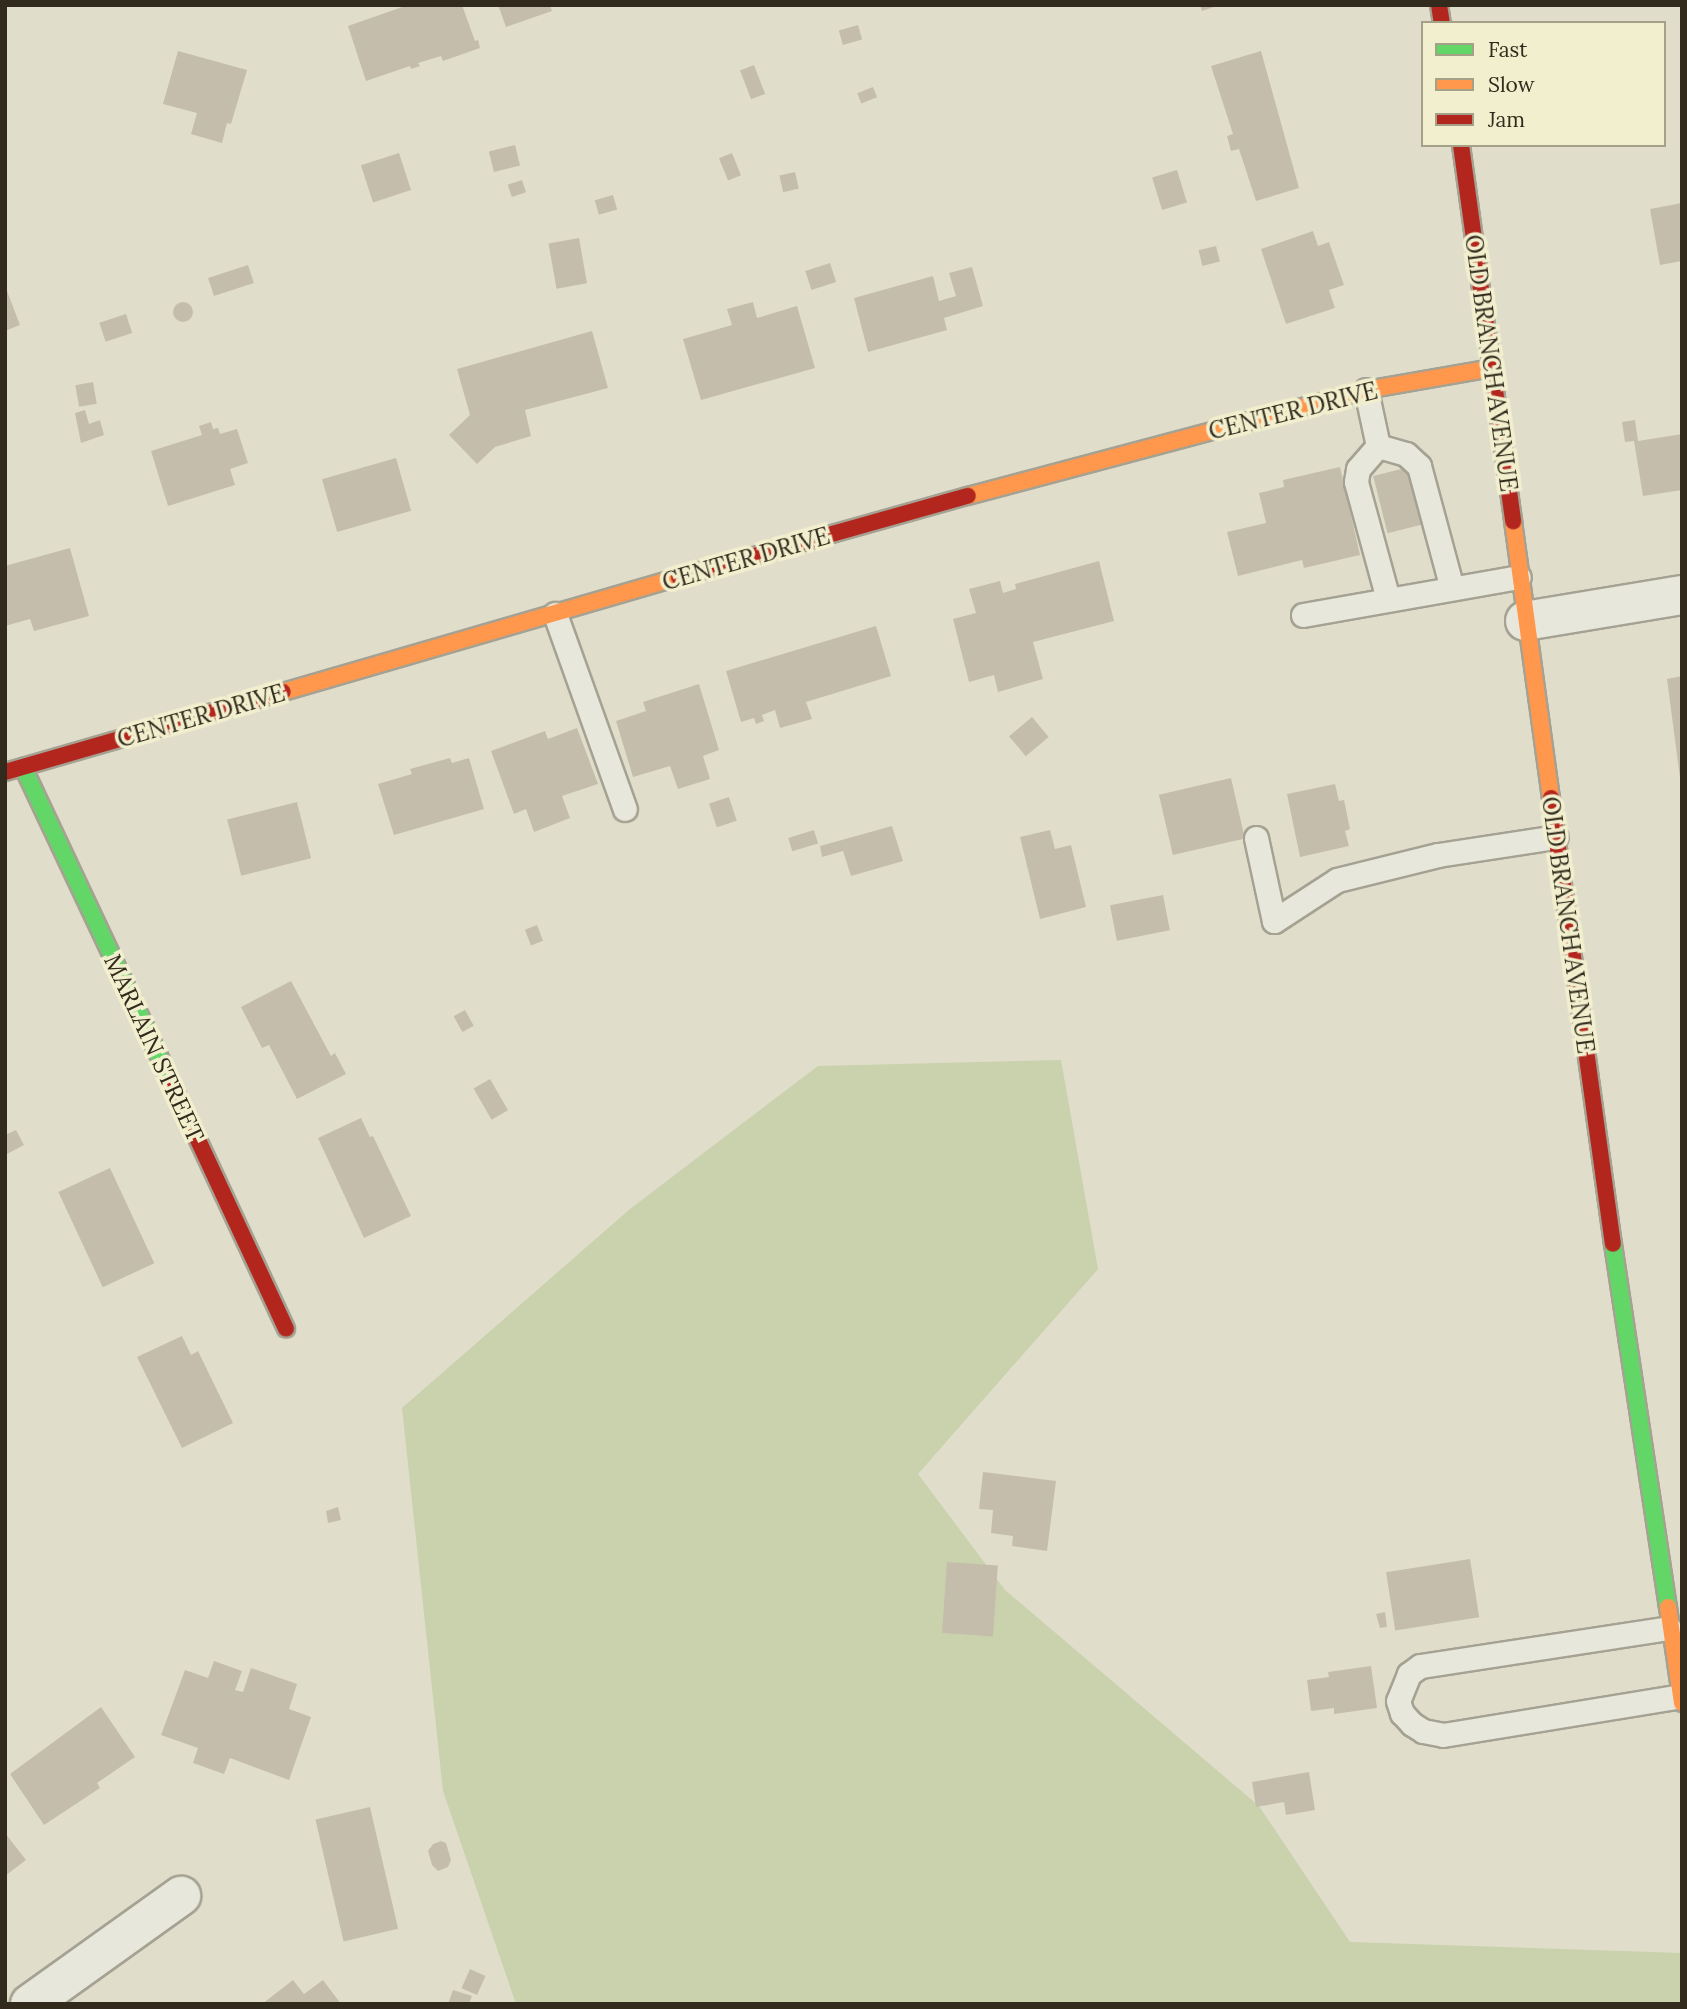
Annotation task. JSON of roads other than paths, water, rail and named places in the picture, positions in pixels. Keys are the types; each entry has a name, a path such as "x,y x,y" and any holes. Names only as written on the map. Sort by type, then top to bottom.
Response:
{"street":[{"name":"OLD BRANCH AVENUE","path":"1461,147 1525,621 1681,1700"},
{"name":"CENTER DRIVE","path":"5,772 892,516 1366,390 1492,368"},
{"path":"1525,621 1682,595"},
{"name":"MARLAIN STREET","path":"23,767 286,1329"},
{"path":"30,2004 181,1896"}],"lane":[{"path":"1366,390 1378,446"},
{"path":"1378,446 1406,454 1419,466 1452,588"},
{"path":"1378,446 1358,469 1356,482 1388,600"},
{"path":"1303,615 1520,577"},
{"path":"555,614 625,808"},
{"path":"1256,838 1274,921 1337,880 1438,855 1556,837"},
{"path":"1669,1628 1420,1666 1409,1674 1398,1701 1402,1713 1412,1724 1423,1731 1443,1735 1681,1700"}]}
